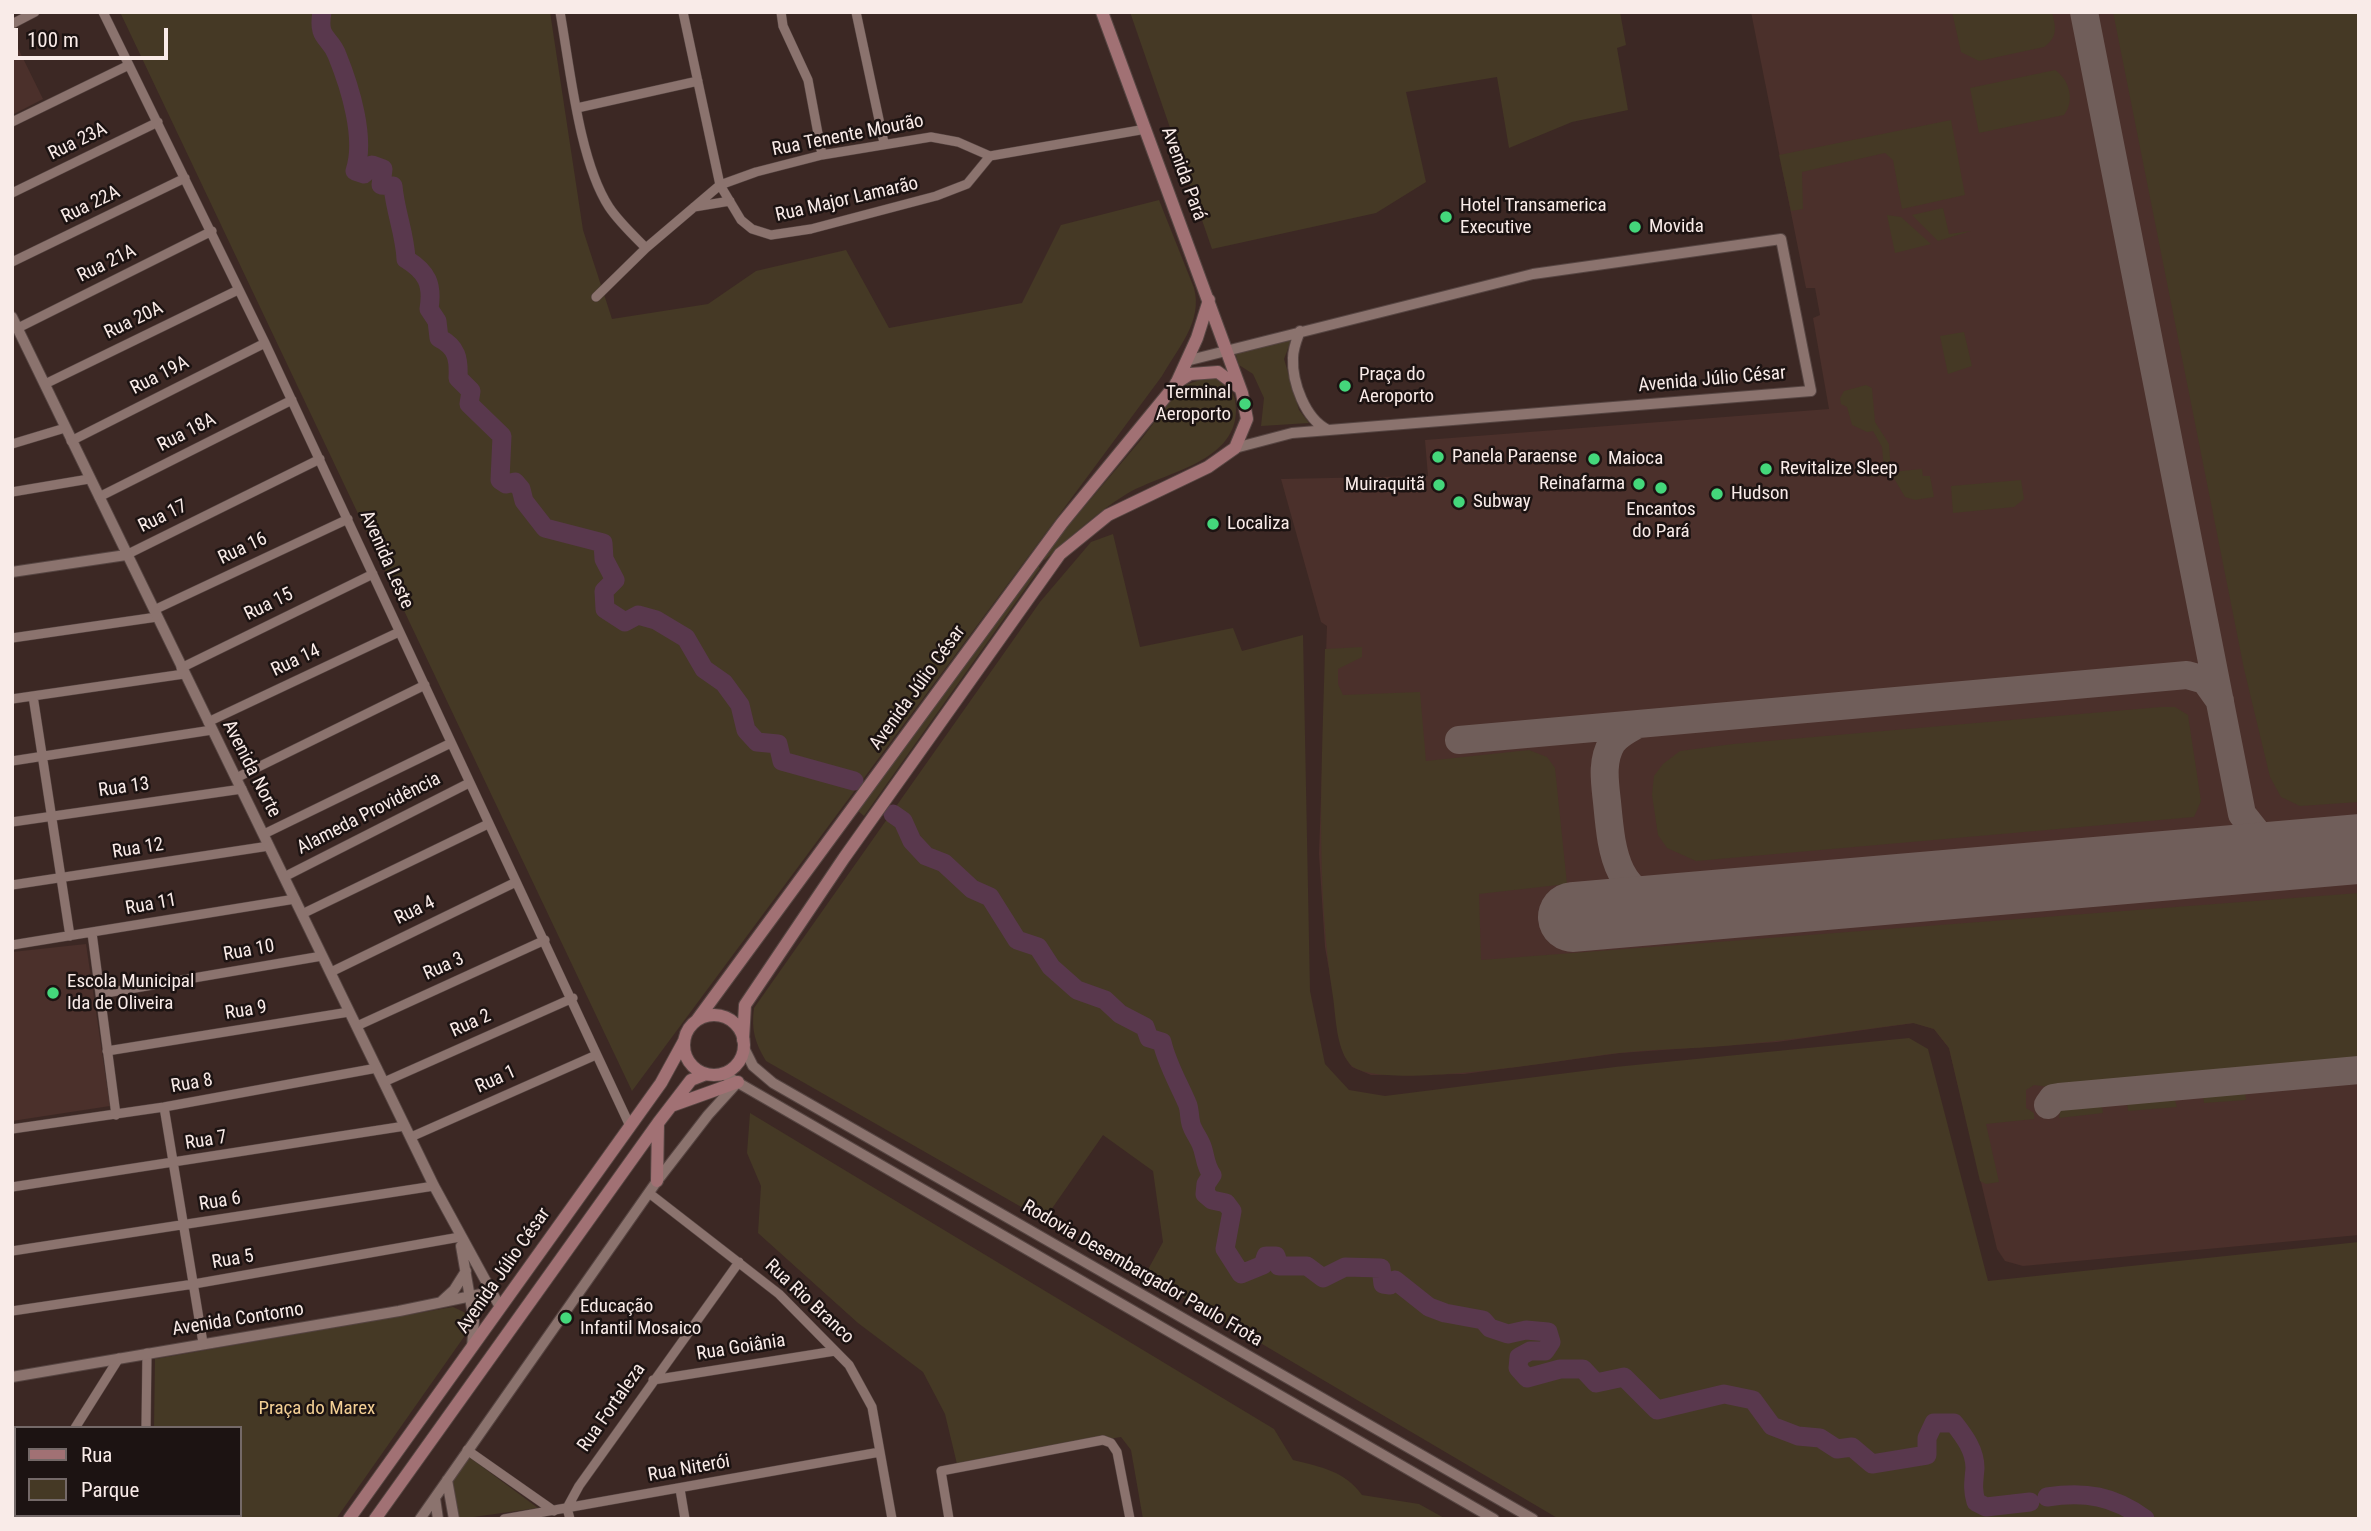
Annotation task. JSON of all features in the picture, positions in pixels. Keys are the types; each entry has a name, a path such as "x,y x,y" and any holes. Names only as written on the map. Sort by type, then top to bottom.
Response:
{"main road":[{"name":"Avenida Pará","path":"1102,12 1227,350"},
{"name":"Avenida Júlio César","path":"696,1020 1062,523 1176,384 1200,332 1209,300"},
{"path":"1227,350 1242,393 1247,419 1235,448"},
{"path":"1176,384 1190,374 1218,372 1242,393"},
{"name":"Avenida Júlio César","path":"743,1044 745,1005 844,858 1060,554 1108,515 1208,467 1235,448"},
{"path":"713,1015 729,1019 741,1031 743,1044 737,1064 723,1074 706,1074 687,1058 684,1041 686,1033 696,1020 713,1015"},
{"name":"Avenida Júlio César","path":"349,1519 661,1083 684,1041"},
{"name":"Avenida Júlio César","path":"375,1519 658,1124 691,1080 706,1074"},
{"path":"671,1107 738,1082"},
{"path":"657,1181 658,1124"}],"street":[{"path":"12,24 35,12"},
{"name":"Avenida Leste","path":"103,12 320,459 488,824 573,998 596,1055 630,1126"},
{"path":"560,12 577,108 600,190 618,219 646,248"},
{"path":"596,297 646,248 720,185 683,12"},
{"path":"781,12 783,26 808,80 822,155"},
{"path":"856,12 884,143"},
{"path":"12,122 129,65"},
{"path":"577,108 698,81"},
{"name":"Rua 23A","path":"12,193 158,122"},
{"path":"990,156 1146,129"},
{"name":"Rua Tenente Mourão","path":"720,185 822,155 884,143 945,138 990,156"},
{"name":"Rua Major Lamarão","path":"720,185 741,220 771,236 811,229 960,188 974,179 990,156"},
{"name":"Rua 22A","path":"12,262 185,178"},
{"path":"694,207 730,201"},
{"name":"Rua 21A","path":"15,322 212,232"},
{"name":"Avenida Júlio César","path":"1186,361 1533,274 1781,239 1811,391 1329,430 1268,437 1235,448"},
{"name":"Rua 20A","path":"45,384 238,290"},
{"name":"Avenida Norte","path":"15,322 89,479 460,1237"},
{"path":"1300,331 1293,358 1296,379 1308,412 1315,422 1329,430"},
{"name":"Rua 19A","path":"71,440 265,343"},
{"name":"Rua 18A","path":"99,497 292,400"},
{"path":"12,444 65,428"},
{"name":"Rua 17","path":"12,572 126,555 320,459"},
{"path":"12,492 89,479"},
{"name":"Rua 16","path":"12,638 156,613 348,519"},
{"name":"Rua 15","path":"12,699 183,671 373,574"},
{"name":"Rua 14","path":"12,761 210,726 399,632"},
{"path":"236,778 425,685"},
{"path":"33,696 70,936"},
{"path":"264,834 451,743"},
{"name":"Alameda Providência","path":"284,877 469,783"},
{"name":"Rua 13","path":"12,822 242,789"},
{"path":"302,914 488,824"},
{"name":"Rua 12","path":"12,885 269,846"},
{"name":"Rua 4","path":"331,972 516,881"},
{"name":"Rua 11","path":"12,945 295,899"},
{"path":"92,933 116,1115"},
{"name":"Rua 3","path":"357,1026 545,940"},
{"name":"Rua 10","path":"100,994 322,956"},
{"name":"Rua 2","path":"384,1082 573,998"},
{"name":"Rua 9","path":"107,1051 349,1012"},
{"name":"Rodovia Desembargador Paulo Frota","path":"743,1044 753,1066 772,1083 1533,1519"},
{"name":"Rua 1","path":"411,1137 596,1055"},
{"name":"Rua 8","path":"12,1129 164,1107 377,1068"},
{"name":"Rodovia Desembargador Paulo Frota","path":"723,1074 1494,1519"},
{"path":"420,1519 657,1181 708,1115 738,1082"},
{"path":"164,1107 202,1343"},
{"name":"Rua 7","path":"12,1187 174,1164 405,1125"},
{"name":"Rua 6","path":"12,1251 434,1186"},
{"name":"Rua Rio Branco","path":"649,1193 739,1262 813,1325 849,1365 866,1393 892,1519"},
{"path":"460,1237 500,1307"},
{"path":"460,1237 474,1321 472,1348"},
{"name":"Rua 5","path":"12,1311 194,1284 460,1237"},
{"name":"Rua Fortaleza","path":"567,1508 653,1380 739,1262"},
{"path":"441,1302 454,1290 466,1270"},
{"name":"Avenida Contorno","path":"12,1377 491,1292"},
{"name":"Rua Goiânia","path":"653,1380 835,1351"},
{"path":"146,1426 147,1353"},
{"path":"76,1426 119,1358"},
{"path":"949,1519 941,1471 1109,1441 1117,1452 1130,1519"},
{"path":"467,1450 554,1511"},
{"name":"Rua Niterói","path":"504,1519 880,1452"},
{"path":"447,1480 454,1519"},
{"path":"680,1489 685,1519"},
{"path":"435,1498 438,1519"},
{"path":"567,1508 570,1519"}],"shaded area":[{"path":"1751,12 2359,12 2359,1235 2023,1266 2005,1261 1997,1249 1949,1048 1934,1029 1914,1023 1777,1042 1620,1053 1464,1074 1371,1075 1352,1067 1344,1055 1325,947 1319,854 1327,626 1321,622 1281,479 1428,476 1425,440 1829,409 1813,318 1820,315 1815,288 1806,288"},
{"path":"12,36 43,99 12,115"},
{"path":"86,944 110,1106 12,1121 12,952"}],"green space":[{"path":"120,12 550,12 583,230 612,319 708,304 756,271 846,250 889,328 1022,303 1061,225 1159,200 1194,288 1196,300 1192,323 1182,345 1162,376 632,1091"},
{"path":"1130,12 1620,12 1626,45 1617,48 1628,110 1572,122 1509,148 1497,77 1406,92 1426,182 1376,213 1212,249"},
{"path":"1952,12 2052,12 2055,32 2052,40 2044,47 1979,61 1961,52"},
{"path":"2113,12 2359,12 2359,802 2300,806 2281,797 2270,777 2244,669"},
{"path":"2055,70 2064,79 2069,91 2069,103 2064,115 1979,133 1970,88"},
{"path":"1951,120 1965,195 1902,209 1893,160 1885,153 1802,172 1803,209 1791,211 1779,155"},
{"path":"1943,208 1949,234 1971,231 1938,241 1912,215"},
{"path":"1887,215 1901,217 1931,244 1895,253"},
{"path":"1964,332 1972,366 1948,374 1940,336"},
{"path":"1292,338 1284,359 1299,410 1309,423 1261,426 1264,398 1253,374 1239,365 1235,352"},
{"path":"1209,377 1221,379 1231,390 1235,401 1232,429 1223,443 1193,465 1125,495 1094,517 1045,560 1041,558 1140,441 1182,386"},
{"path":"1866,385 1872,388 1875,422 1889,444 1891,472 1922,469 1923,476 1930,476 1934,497 1915,500 1905,497 1892,475 1869,477 1868,474 1884,470 1882,447 1873,431 1867,432 1852,425 1847,407 1841,404 1840,398 1844,391"},
{"path":"2021,480 2024,499 2014,507 1953,513 1951,486"},
{"path":"1113,534 1140,647 1233,628 1242,651 1303,635 1310,991 1325,1064 1349,1090 1385,1096 1615,1067 1909,1038 1928,1049 1988,1281 2359,1242 2359,1519 1559,1519 1145,1275 1163,1242 1153,1171 1103,1135 1044,1220 766,1061 755,1036 754,1008 1040,602 1091,542"},
{"path":"1037,565 1040,568 864,816 858,811"},
{"path":"1362,647 1362,657 1338,669 1338,684 1343,695 1420,692 1426,761 1529,750 1547,757 1555,768 1567,884 1479,894 1481,960 2359,893 2359,1059 2049,1087 2034,1085 2026,1090 2026,1108 2034,1113 2034,1119 1986,1124 1999,1182 1986,1184 1980,1181 1949,1048 1934,1029 1913,1023 1767,1042 1635,1051 1477,1072 1395,1076 1366,1072 1349,1063 1341,1048 1337,1031 1327,954 1321,823 1325,649"},
{"path":"2175,707 2188,715 2201,801 2194,817 1696,861 1667,848 1658,835 1652,795 1654,776 1663,764 1680,751 1733,744"},
{"path":"2245,1092 2246,1100 2204,1103 2203,1096 2207,1093"},
{"path":"2174,1097 2177,1107 2128,1111 2127,1101"},
{"path":"2101,1103 2103,1113 2059,1118 2061,1107"},
{"path":"750,1113 1274,1429 1293,1460 1340,1475 1362,1495 1419,1504 1446,1519 1143,1519 1131,1450 1121,1437 957,1464 945,1414 923,1372 858,1323 758,1233 761,1186 747,1153"},
{"name":"Praça do Marex","path":"453,1307 464,1312 469,1320 466,1334 336,1519 153,1519 242,1517 242,1426 154,1426 155,1359"},
{"path":"469,1457 538,1508 459,1519 452,1481"}],"waterway":[{"path":"322,12 321,28 337,55 355,113 359,143 355,171 364,174 372,165 383,169 381,185 393,186 406,259 419,269 427,280 430,292 429,309 437,321 439,338 450,345 456,354 458,378 471,391 469,404 502,436 500,480 506,484 515,482 521,489 524,501 545,528 603,543 604,559 615,580 604,591 605,609 625,622 638,615 656,620 686,638 704,669 724,683 740,705 746,730 757,742 778,744 782,761 854,781"},
{"path":"893,814 903,821 912,841 926,856 944,863 972,889 990,897 1017,940 1038,947 1051,967 1077,990 1105,1000 1120,1014 1145,1027 1149,1038 1162,1042 1188,1105 1192,1127 1212,1175 1206,1184 1205,1194 1212,1200 1226,1203 1232,1211 1225,1249 1241,1274 1263,1265 1266,1256 1276,1256 1279,1266 1307,1266 1323,1278 1345,1267 1381,1268 1383,1284 1390,1285 1395,1280 1429,1307 1483,1320 1490,1328 1508,1334 1526,1330 1548,1332 1551,1342 1545,1351 1530,1351 1519,1357 1518,1368 1527,1378 1560,1369 1583,1369 1596,1383 1624,1377 1657,1410 1724,1394 1753,1400 1772,1426 1798,1436 1820,1438 1837,1449 1852,1447 1872,1464 1927,1455 1927,1438 1934,1423 1954,1423 1973,1455 1976,1502 1986,1507 2030,1502"},
{"path":"2047,1497 2099,1497 2122,1505 2145,1519"}],"taxiway":[{"path":"2084,12 2242,814 2261,838 2290,855"},
{"path":"1459,740 2187,675 2205,680 2220,701"},
{"path":"1638,724 1614,740 1606,757 1605,780 1611,839 1615,856 1629,884 1656,902 1677,908"},
{"path":"2048,1105 2053,1098 2059,1097 2359,1070"}],"runway":[{"path":"1573,917 2359,849"}],"place":[{"name":"Hotel Transamerica Executive","path":"1446,217"},
{"name":"Movida","path":"1635,227"},
{"name":"Praça do Aeroporto","path":"1345,386"},
{"name":"Terminal Aeroporto","path":"1245,404"},
{"name":"Panela Paraense","path":"1438,457"},
{"name":"Maioca","path":"1594,459"},
{"name":"Revitalize Sleep","path":"1766,469"},
{"name":"Reinafarma","path":"1639,484"},
{"name":"Muiraquitã","path":"1439,485"},
{"name":"Encantos do Pará","path":"1661,488"},
{"name":"Hudson","path":"1717,494"},
{"name":"Subway","path":"1459,502"},
{"name":"Localiza","path":"1213,524"},
{"name":"Escola Municipal Ida de Oliveira","path":"53,993"},
{"name":"Educação Infantil Mosaico","path":"566,1318"}]}
